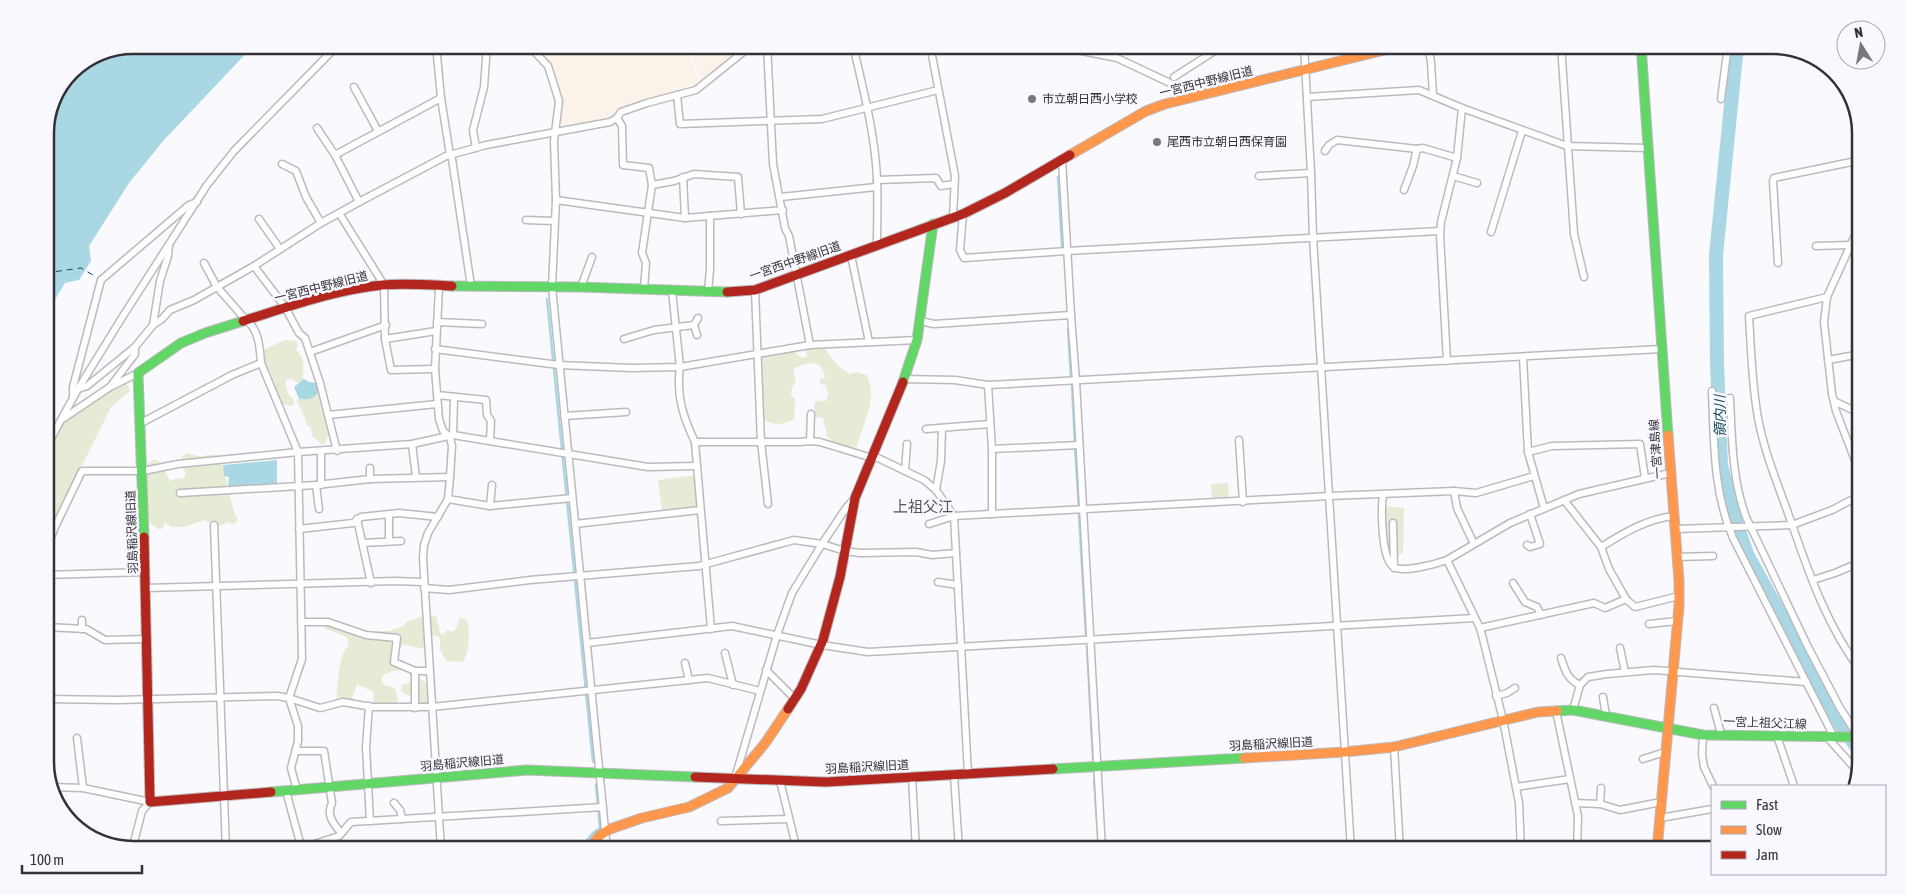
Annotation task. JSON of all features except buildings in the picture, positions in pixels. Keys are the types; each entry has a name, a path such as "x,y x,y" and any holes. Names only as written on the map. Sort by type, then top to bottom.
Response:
{"street":[{"path":"54,434 78,389 208,185 234,150 329,54"},
{"path":"437,54 441,98 471,286"},
{"path":"476,148 473,130 484,86 486,54"},
{"path":"537,54 548,66 559,101 556,133 556,200 552,287 606,841"},
{"path":"78,389 87,386 135,347 153,325 170,310 217,288 339,212 450,155 476,148 610,122 622,112 699,88 741,54"},
{"path":"767,54 773,164 810,345"},
{"path":"856,54 868,106 877,184 877,245"},
{"path":"932,54 951,153 954,184 953,217"},
{"path":"1097,54 1117,58 1187,91"},
{"path":"1174,77 1210,54"},
{"path":"1305,54 1312,173 1313,237 1349,841"},
{"name":"一宮西中野線旧道","path":"138,373 181,343 205,333 348,290 384,285 581,287 708,292 755,290 963,214 1005,193 1152,108 1369,54"},
{"path":"1430,54 1433,95"},
{"path":"1562,54 1574,234 1584,277"},
{"name":"一宮津島線","path":"1642,54 1679,596 1658,841"},
{"path":"1721,99 1727,54"},
{"path":"354,87 378,131"},
{"path":"677,95 680,124 770,119 822,119 938,90"},
{"path":"1307,97 1419,90 1522,131 1567,146 1647,148"},
{"path":"335,155 441,98"},
{"path":"1447,361 1440,231 1457,158 1462,108"},
{"path":"617,118 622,126 623,165 649,168 652,185 642,254 646,263 644,289"},
{"path":"317,128 335,155 358,202"},
{"path":"1490,232 1522,131"},
{"path":"1325,151 1329,145 1337,140 1422,148 1457,158"},
{"path":"1404,190 1417,149"},
{"path":"1062,160 1102,841"},
{"path":"1778,263 1774,178 1852,162"},
{"path":"282,164 296,171 306,197 322,223"},
{"path":"1259,176 1312,173"},
{"path":"652,185 674,181 694,174 738,177 741,214"},
{"path":"1453,176 1478,183"},
{"path":"683,177 685,218"},
{"path":"780,197 936,178 941,186 954,184"},
{"path":"556,200 685,218 783,210"},
{"path":"74,398 73,387 101,280 189,205 198,201"},
{"path":"339,212 384,285 385,339 391,370 434,368"},
{"path":"963,214 960,250 964,258 1440,231"},
{"path":"708,292 710,216"},
{"path":"259,219 280,249"},
{"path":"526,220 554,221"},
{"path":"595,841 606,832 642,818 689,807 728,788 755,757 801,689 822,645 845,551 855,498 904,379 917,340 933,224"},
{"path":"1852,239 1827,297 1824,322 1834,401 1852,456"},
{"path":"153,325 169,244"},
{"path":"1816,246 1849,245"},
{"path":"851,255 869,342"},
{"path":"581,287 592,257"},
{"path":"204,263 217,288 251,323 260,345 261,363 298,452 302,659 289,698 298,726 296,751 291,768 297,790"},
{"path":"254,266 285,308 299,333 305,338 320,383 337,451"},
{"path":"439,286 434,368 439,419 443,431 451,436"},
{"path":"755,290 761,442 768,504"},
{"path":"672,291 680,368 678,380 679,400 684,419 695,442 711,629"},
{"path":"1827,297 1749,316 1753,384 1758,420 1769,459 1792,525 1828,619 1852,659"},
{"path":"920,321 934,324 1071,315"},
{"path":"697,335 694,325 698,318"},
{"path":"437,322 482,324"},
{"path":"310,352 386,325"},
{"path":"624,339 654,330 694,325"},
{"path":"385,339 436,330"},
{"path":"435,349 559,364 631,368 680,368 810,345 917,340"},
{"path":"110,387 135,354 135,347"},
{"path":"904,379 955,380 988,386 1661,349"},
{"path":"1828,360 1852,356"},
{"path":"1524,357 1528,452 1544,508"},
{"path":"142,424 232,375 261,363"},
{"path":"63,418 110,387 138,373"},
{"name":"羽島稲沢線旧道","path":"138,373 142,424 150,802 286,792 527,770 826,782 1344,752 1394,747 1538,712 1573,710 1668,730"},
{"path":"988,386 992,449 992,514"},
{"path":"1712,391 1716,476 1724,514 1832,737 1852,764"},
{"path":"437,395 486,400 487,416 491,421 490,440"},
{"path":"440,841 424,585 424,545 448,499 454,397"},
{"path":"1730,398 1735,476 1748,527 1807,645 1852,727"},
{"path":"1834,401 1852,410"},
{"path":"328,415 437,404"},
{"path":"564,416 626,412"},
{"path":"810,440 811,414"},
{"path":"926,429 990,424"},
{"path":"936,490 942,428"},
{"path":"54,530 82,471 143,471 178,464 298,452 337,451 412,444 451,436 490,440 648,468 696,466"},
{"path":"695,442 800,442 810,440 878,458 924,480 936,490 954,516 968,774"},
{"path":"1239,440 1244,502"},
{"path":"412,444 416,477"},
{"path":"905,471 906,444"},
{"path":"1528,452 1552,446 1640,444 1645,478"},
{"path":"992,449 1079,445"},
{"path":"319,509 318,485 321,451"},
{"path":"370,468 370,479"},
{"path":"1383,495 1381,506 1383,532 1390,564 1394,568 1401,569 1436,564 1447,560 1510,523 1579,494 1670,473"},
{"path":"929,524 954,516 1330,496 1454,491 1476,493 1534,476"},
{"path":"180,493 318,485 370,479 450,477"},
{"path":"490,506 492,485"},
{"path":"1454,491 1457,508 1474,544"},
{"path":"448,499 490,506 572,498"},
{"path":"735,779 766,670 792,592 846,508 855,498"},
{"path":"1564,500 1600,547 1608,569 1626,599 1635,607 1679,596"},
{"path":"1675,529 1792,525 1832,510 1852,500"},
{"path":"575,524 700,510"},
{"path":"299,529 353,523 361,517 399,513 438,517"},
{"path":"389,514 389,541"},
{"path":"1527,545 1530,547 1540,544 1530,514"},
{"path":"1600,547 1626,531 1657,518 1674,516"},
{"path":"357,519 370,583"},
{"path":"1393,523 1394,568"},
{"path":"214,525 225,841"},
{"path":"146,588 395,581 449,590 699,566 794,540 860,553 916,552 932,555 956,553"},
{"path":"363,543 401,541"},
{"path":"1677,557 1713,556"},
{"path":"1447,560 1480,628 1516,787 1519,803 1521,841"},
{"path":"1813,580 1852,566"},
{"path":"54,575 145,572"},
{"path":"938,582 958,585"},
{"path":"1512,583 1526,602 1537,606 1541,615"},
{"path":"1480,628 1594,602 1605,608 1626,599"},
{"path":"587,643 732,626 822,645 868,652 961,645 1475,618"},
{"path":"82,620 82,628"},
{"path":"301,622 328,622 366,635 397,638 394,662 415,671 429,671"},
{"path":"1649,624 1677,622"},
{"path":"54,627 86,629 105,640 147,639"},
{"path":"1620,648 1625,672"},
{"path":"725,653 733,685"},
{"path":"1561,658 1566,675 1572,682 1580,685"},
{"path":"685,663 689,680"},
{"path":"766,670 794,699"},
{"path":"415,671 415,708"},
{"path":"1573,710 1580,685 1588,677 1625,672 1673,671 1760,680 1806,682"},
{"path":"54,699 260,696 289,698 320,708 343,702 369,706 415,708 708,678 760,692"},
{"path":"1496,696 1507,694 1515,688"},
{"path":"1600,701 1606,710 1606,716"},
{"path":"369,706 366,747 370,821"},
{"path":"1714,708 1721,734"},
{"path":"1556,711 1578,816 1577,841"},
{"name":"一宮上祖父江線","path":"1668,730 1703,736 1721,734 1852,738"},
{"path":"1703,736 1702,754 1704,767 1713,785"},
{"path":"1778,736 1794,785"},
{"path":"77,738 77,764 83,788"},
{"path":"1394,747 1399,841"},
{"path":"296,751 324,751 331,787 330,817 341,833"},
{"path":"1642,759 1665,752"},
{"path":"954,775 958,841"},
{"path":"912,777 916,841"},
{"path":"1516,787 1570,779"},
{"path":"780,781 794,841"},
{"path":"58,787 83,788 150,802 142,811 134,841"},
{"path":"1600,804 1601,788"},
{"path":"286,792 300,841"},
{"path":"1575,803 1600,804 1620,810 1661,802"},
{"path":"394,803 400,810 402,819"},
{"path":"325,841 339,836 351,822 603,807"},
{"path":"1660,818 1711,809"},
{"path":"721,821 788,819"}],"shaded area":[{"path":"542,54 690,54 699,83 648,99 619,111 615,117 565,128 561,124 562,98 550,62"},
{"path":"691,54 735,54 702,81"}],"green space":[{"path":"285,340 296,341 298,345 296,350 301,357 303,365 303,382 297,383 292,379 287,379 285,384 289,395 293,399 294,405 291,406 282,404 274,390 272,377 263,355 263,350"},
{"path":"823,345 834,361 845,371 850,374 856,372 867,375 870,385 870,403 857,447 849,449 837,445 826,436 826,429 823,424 824,418 815,417 814,404 818,400 824,402 828,394 825,385 820,384 820,379 825,377 820,366 817,364 812,363 793,369 796,381 792,387 791,395 795,399 794,419 778,424 763,419 760,382 761,358 764,353 794,348 797,355 803,358 807,356 806,350 809,347"},
{"path":"125,384 128,385 130,391 111,407 54,524 54,440 62,425 99,397"},
{"path":"319,394 322,395 329,427 327,440 323,445 312,436 311,428 307,425 296,400"},
{"path":"188,453 200,456 215,455 219,458 238,519 236,523 231,524 227,522 218,525 204,520 184,527 171,527 164,523 163,528 158,529 148,522 141,472 152,461 156,460 170,481 176,478 183,479 186,474 180,462 182,457"},
{"path":"694,475 698,510 662,511 658,480"},
{"path":"1228,483 1229,497 1212,498 1211,484"},
{"path":"1381,506 1404,508 1403,553 1394,557 1386,549"},
{"path":"429,614 437,617 440,633 443,635 447,630 452,632 456,629 460,617 467,620 469,642 467,654 462,662 446,661 440,650 440,638 437,636 429,635 423,649 402,644 397,660 412,668 414,676 425,682 429,702 425,707 417,705 419,697 407,695 401,691 402,685 409,683 411,676 406,670 393,671 383,675 381,680 384,685 395,688 398,700 395,706 376,706 373,702 374,692 357,684 351,702 336,702 340,664 348,646 348,639 324,628 326,624 347,631 389,631 403,626 406,622"}],"water":[{"path":"245,54 164,140 129,183 89,246 91,261 79,280 65,283 54,301 54,127 56,112 67,89 89,67 117,55"},
{"path":"304,379 317,383 319,391 310,398 299,399 294,387"},
{"path":"277,460 277,483 228,487 229,477 224,476 223,465"}],"waterway":[{"name":"領内川","path":"1736,54 1716,255 1717,364 1721,465 1733,513 1747,554 1841,725 1852,740"},
{"path":"1058,177 1062,246"},
{"path":"547,299 593,762"},
{"path":"1068,329 1071,379"},
{"path":"1072,386 1075,444"},
{"path":"1075,448 1079,508"},
{"path":"1079,515 1086,635"},
{"path":"1087,646 1093,759"},
{"path":"1094,779 1098,841"},
{"path":"586,841 600,828 596,785"}],"ferry route":[{"path":"54,272 81,268 98,278"}],"traffic: fast":[{"path":"1642,54 1668,435"},
{"path":"903,382 917,340 933,224"},
{"path":"452,286 581,287 727,292"},
{"path":"144,537 138,373 181,343 243,321"},
{"path":"1557,711 1573,710 1703,735 1852,737"},
{"path":"1053,769 1244,758"},
{"path":"271,792 527,770 695,777"}],"traffic: slow":[{"path":"1070,155 1146,111 1165,104 1368,54"},
{"path":"1658,841 1679,606 1679,581 1668,435"},
{"path":"595,841 610,829 642,818 689,807 728,788 766,742 788,709"},
{"path":"1244,758 1394,747 1538,712 1557,711"}],"traffic: jam":[{"path":"727,292 755,290 963,214 1005,193 1070,155"},
{"path":"243,321 311,300 364,287 399,284 452,286"},
{"path":"788,709 801,689 823,640 840,577 855,498 903,382"},
{"path":"144,537 150,802 271,792"},
{"path":"695,777 826,782 1053,769"}],"place":[{"name":"市立朝日西小学校","path":"1032,99"},
{"name":"尾西市立朝日西保育園","path":"1157,142"}],"district":[{"name":"上祖父江","path":"923,507"}]}
